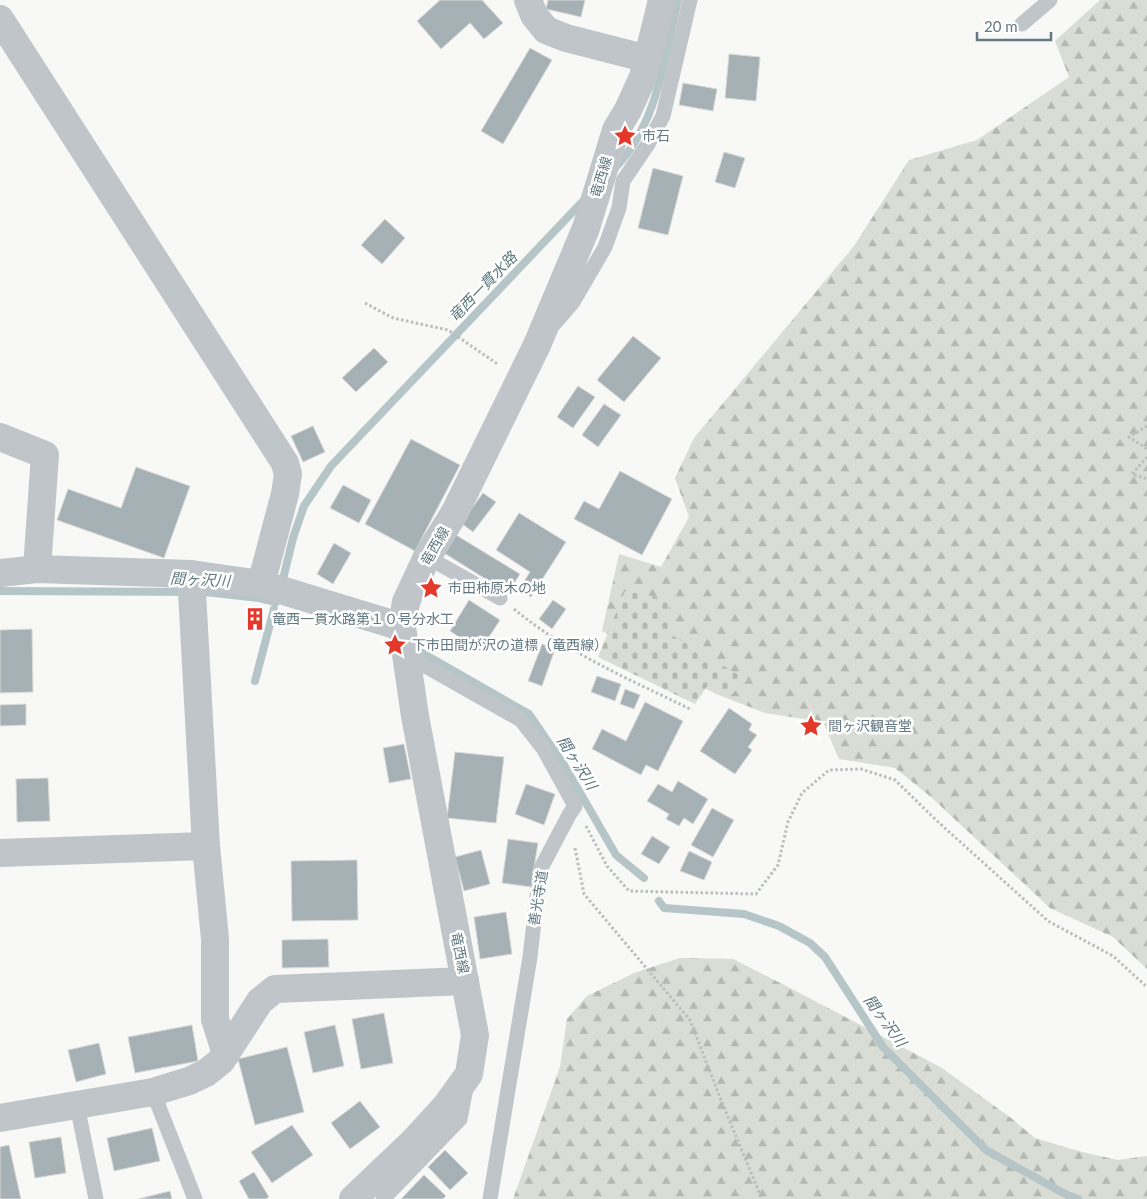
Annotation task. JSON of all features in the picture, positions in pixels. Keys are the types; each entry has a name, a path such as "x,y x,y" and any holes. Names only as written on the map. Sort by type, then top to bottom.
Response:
{"street":[{"path":"528,0 534,15 546,30 566,38 648,59"},
{"name":"竜西線","path":"353,1199 413,1142 446,1106 469,1074 475,1034 415,716 402,627 406,602 427,557 454,512 537,345 586,228 616,130 628,110 643,77 662,0"},
{"path":"0,19 285,463 288,474 285,494 261,584"},
{"path":"0,437 45,455 37,569"},
{"path":"0,573 37,569 192,587 261,584 402,627"},
{"path":"192,587 206,846 215,939 215,1019 226,1054"},
{"path":"0,853 206,846"},
{"path":"0,1118 154,1092 189,1081 206,1073 221,1061 260,1001 275,989 465,981"}],"lane":[{"path":"537,345 573,302 605,248 620,208 623,181 648,144 663,116 690,0"},
{"path":"1022,24 1050,0"},
{"path":"427,557 500,598"},
{"path":"406,654 520,720 543,748 575,806"},
{"name":"善光寺道","path":"490,1199 530,958 540,870 575,806"},
{"path":"383,1199 460,1119 469,1074"},
{"path":"154,1092 195,1199"},
{"path":"77,1105 96,1199"}],"path":[{"path":"365,303 393,318 448,330 463,342 521,379"},
{"path":"1147,426 1129,437 1147,449"},
{"path":"1147,457 1132,474 1147,479"},
{"path":"500,598 533,625 600,665 692,710"},
{"path":"575,806 607,866 628,891 756,894 778,865 788,822 802,793 829,770 861,769 895,780 936,820 1048,921 1113,956 1147,987"},
{"path":"574,845 584,894 690,1020 762,1199"}],"green space":[{"path":"1100,0 1147,0 1147,969 1113,937 1050,908 931,797 895,768 839,759 823,722 765,713 716,694 602,631 619,554 661,567 689,517 675,478 694,438 854,246 909,160 977,140 1069,77 1055,41"},
{"path":"625,591 669,599 670,634 747,680 728,698 708,685 695,704 598,657"},
{"path":"680,958 733,959 942,1068 1011,1118 1035,1138 1118,1160 1147,1156 1147,1199 513,1199 560,1067 567,1019 587,996 634,973"}],"building":[{"path":"440,0 482,0 503,23 484,39 470,23 441,49 417,21"},
{"path":"548,0 585,0 581,17 546,9"},
{"path":"530,48 552,60 503,144 481,131"},
{"path":"729,54 760,57 756,101 725,98"},
{"path":"683,83 717,89 713,111 679,105"},
{"path":"724,152 745,158 735,188 715,182"},
{"path":"653,168 683,176 668,235 638,228"},
{"path":"385,219 405,238 382,264 361,245"},
{"path":"633,336 661,358 624,402 597,380"},
{"path":"374,348 388,362 356,392 342,378"},
{"path":"578,386 595,397 573,428 557,417"},
{"path":"604,404 621,415 598,447 582,435"},
{"path":"313,426 325,452 303,462 291,436"},
{"path":"411,439 460,465 415,551 365,524"},
{"path":"136,467 190,486 164,558 57,520 68,489 121,508"},
{"path":"620,471 672,499 642,555 574,519 584,501 599,509"},
{"path":"343,485 371,500 359,523 330,508"},
{"path":"483,493 496,502 473,532 461,523"},
{"path":"519,513 566,542 531,597 519,589 530,572 496,550"},
{"path":"456,535 520,574 508,593 444,553"},
{"path":"334,543 351,553 333,584 317,574"},
{"path":"469,600 500,620 480,651 450,631"},
{"path":"553,600 566,609 552,629 539,619"},
{"name":"竜西一貫水路第１０号分水工","path":"255,614 260,619 255,624 250,619"},
{"path":"32,629 33,692 0,693 0,630"},
{"path":"542,644 555,649 542,686 528,681"},
{"path":"597,676 621,684 615,701 591,692"},
{"path":"625,689 640,695 634,709 620,704"},
{"path":"645,702 683,721 658,771 646,765 641,775 592,749 602,729 626,741"},
{"path":"26,704 26,725 0,726 0,705"},
{"path":"729,708 752,724 749,730 757,735 748,747 752,750 735,774 700,751"},
{"path":"404,744 411,779 389,783 383,748"},
{"path":"455,752 504,757 496,823 447,818"},
{"path":"48,778 50,821 17,822 16,779"},
{"path":"678,781 708,799 693,824 684,818 679,826 666,819 669,814 647,801 658,784 672,792"},
{"path":"526,784 555,794 544,825 515,814"},
{"path":"712,808 734,820 713,857 691,845"},
{"path":"652,836 670,847 659,864 641,854"},
{"path":"508,839 538,843 531,887 502,883"},
{"path":"481,850 490,884 464,891 455,857"},
{"path":"689,851 712,862 704,880 680,871"},
{"path":"357,860 358,920 292,921 291,861"},
{"path":"506,912 512,954 480,959 474,917"},
{"path":"328,939 329,967 282,968 282,940"},
{"path":"384,1013 393,1063 361,1069 352,1019"},
{"path":"192,1025 198,1061 135,1073 128,1037"},
{"path":"335,1025 344,1066 313,1073 304,1032"},
{"path":"99,1043 106,1074 76,1082 68,1050"},
{"path":"287,1047 304,1112 255,1125 238,1059"},
{"path":"360,1101 380,1127 350,1149 331,1123"},
{"path":"292,1125 313,1155 272,1183 251,1152"},
{"path":"152,1128 160,1161 114,1171 107,1138"},
{"path":"61,1137 66,1173 35,1178 29,1142"},
{"path":"9,1145 21,1199 0,1199 0,1147"},
{"path":"445,1150 468,1173 450,1190 428,1167"},
{"path":"254,1172 269,1197 266,1199 249,1199 239,1181"},
{"path":"424,1175 446,1196 443,1199 401,1199"},
{"path":"170,1191 172,1199 138,1199"}],"waterway":[{"name":"竜西一貫水路","path":"614,169 629,151 641,132 650,111 663,68 678,0"},
{"name":"竜西一貫水路","path":"283,579 293,538 304,506 331,466 585,199"},
{"name":"間ヶ沢川","path":"0,591 205,592 259,598 276,602"},
{"name":"竜西一貫水路","path":"255,681 274,609"},
{"name":"間ヶ沢川","path":"417,650 529,714 564,765 616,855 644,878"},
{"name":"間ヶ沢川","path":"659,901 664,908 744,914 779,926 810,943 825,957 883,1047 986,1150 1065,1194 1078,1199"}],"place":[{"name":"市石","path":"625,136"},
{"name":"市田柿原木の地","path":"431,588"},
{"name":"竜西一貫水路第１０号分水工","path":"255,619"},
{"name":"下市田間が沢の道標（竜西線）","path":"395,645"},
{"name":"間ヶ沢観音堂","path":"811,726"}]}
